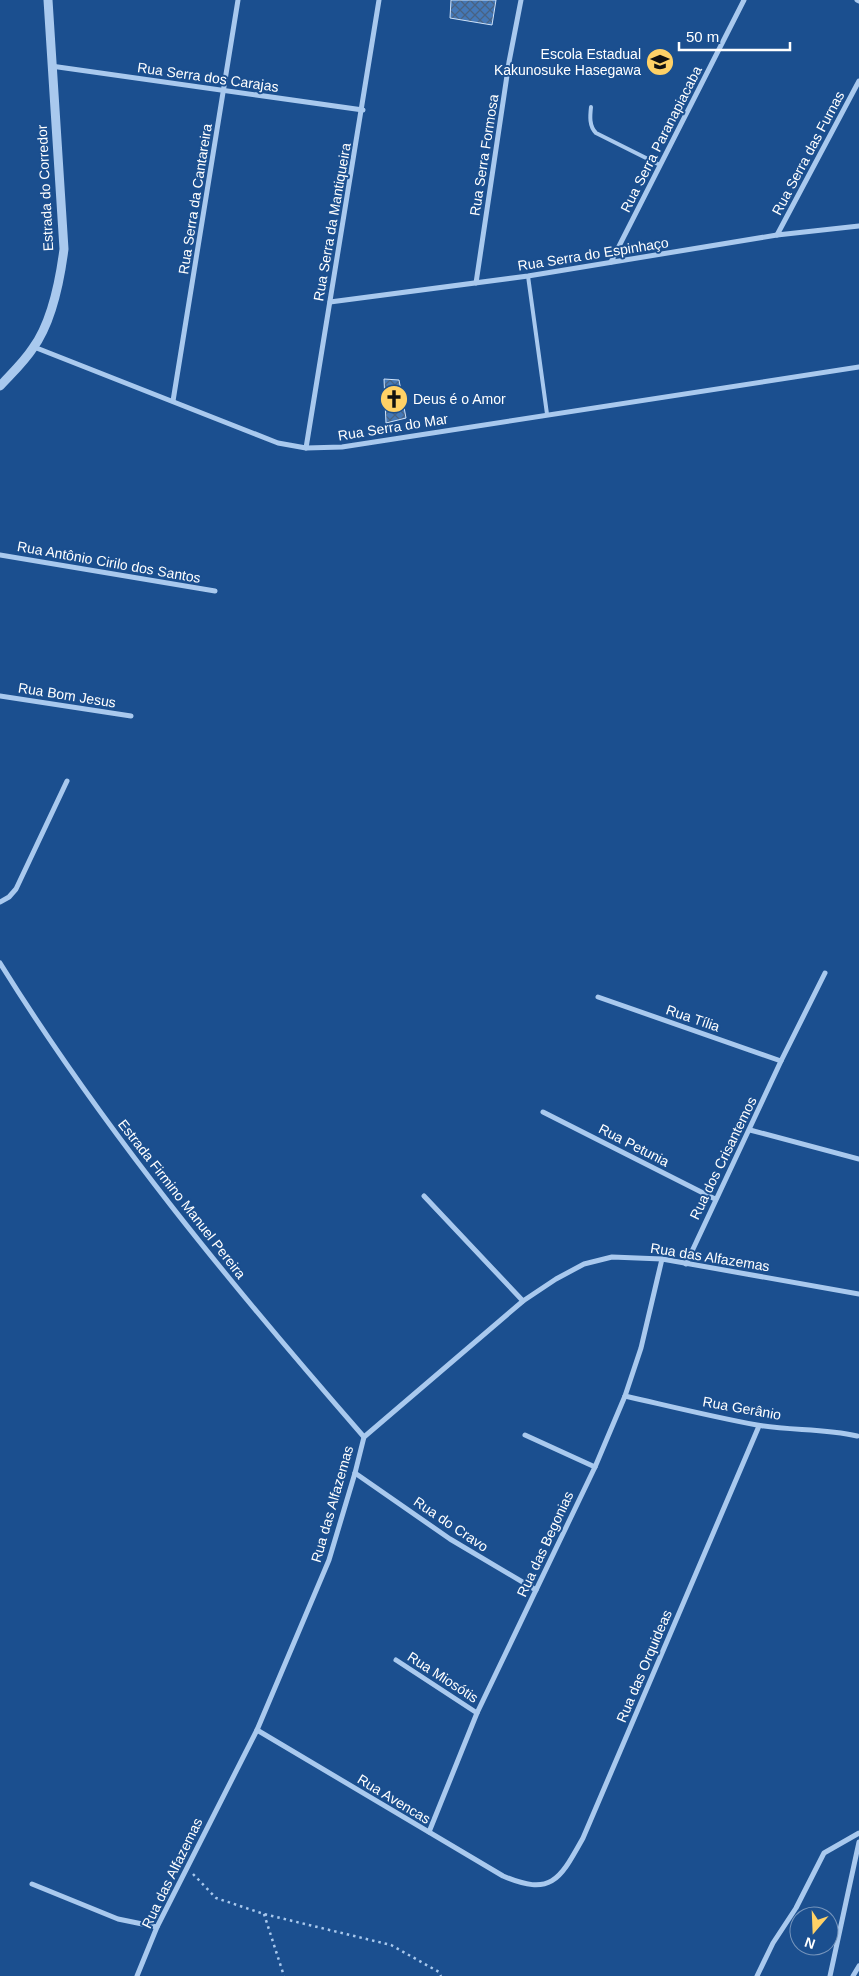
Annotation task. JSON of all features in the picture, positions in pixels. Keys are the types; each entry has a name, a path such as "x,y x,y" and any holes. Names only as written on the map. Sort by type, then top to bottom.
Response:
{"street":[{"name":"Estrada do Corredor","path":"0,386 34,347 53,303 60,276 64,248 48,0"},
{"name":"Rua Serra da Cantareira","path":"173,401 238,0"},
{"name":"Rua Serra da Mantiqueira","path":"306,448 363,110 379,0"},
{"name":"Rua Serra Formosa","path":"476,283 509,62 521,0"},
{"name":"Rua Serra Paranapiacaba","path":"611,262 744,0"},
{"name":"Rua Serra dos Carajas","path":"51,66 363,110"},
{"name":"Rua Serra das Furnas","path":"777,235 859,81"},
{"name":"Rua Serra do Espinhaço","path":"330,302 528,276 777,235 859,226"},
{"name":"Rua Serra do Mar","path":"34,347 278,443 306,448 342,447 859,367"},
{"name":"Rua Antônio Cirilo dos Santos","path":"0,555 215,591"},
{"name":"Rua Bom Jesus","path":"0,696 130,716"},
{"path":"0,902 9,897 16,889 67,781"},
{"name":"Estrada Firmino Manuel Pereira","path":"0,963 32,1014 110,1127 263,1321 364,1437"},
{"name":"Rua dos Crisantemos","path":"686,1264 715,1199 825,973"},
{"name":"Rua Tília","path":"598,997 781,1061"},
{"name":"Rua Petunia","path":"543,1112 715,1199"},
{"path":"750,1130 859,1159"},
{"path":"424,1196 522,1301"},
{"name":"Rua das Alfazemas","path":"137,1976 157,1927 257,1730 329,1560 364,1437 522,1301 584,1264 612,1257 662,1259 859,1294"},
{"name":"Rua das Begonias","path":"429,1832 478,1713 595,1467 625,1396 641,1348 662,1259"},
{"name":"Rua Gerânio","path":"625,1396 759,1426 816,1429 857,1436"},
{"name":"Rua das Orquideas","path":"522,1884 537,1886 553,1881 566,1868 583,1838 759,1426"},
{"path":"525,1435 595,1467"},
{"name":"Rua do Cravo","path":"355,1473 450,1539 536,1590"},
{"name":"Rua Miosótis","path":"396,1660 478,1713"},
{"name":"Rua Avencas","path":"257,1730 503,1876 522,1884"},
{"path":"757,1976 774,1943 796,1908 824,1853 859,1834"},
{"path":"830,1976 859,1842"},
{"path":"32,1884 118,1919 157,1927"},
{"path":"853,1976 859,1966"}],"lane":[{"path":"591,107 590,119 592,129 596,133 660,165"},
{"path":"528,276 547,414"}],"path":[{"path":"187,1868 216,1898 264,1914 391,1945 439,1972 441,1976"},
{"path":"264,1914 284,1976"}],"building":[{"path":"451,0 496,0 492,25 450,18"},
{"name":"Deus é o Amor","path":"384,379 399,380 406,418 386,423"}],"place":[{"name":"Escola Estadual Kakunosuke Hasegawa","path":"660,62"},
{"name":"Deus é o Amor","path":"394,399"}]}
